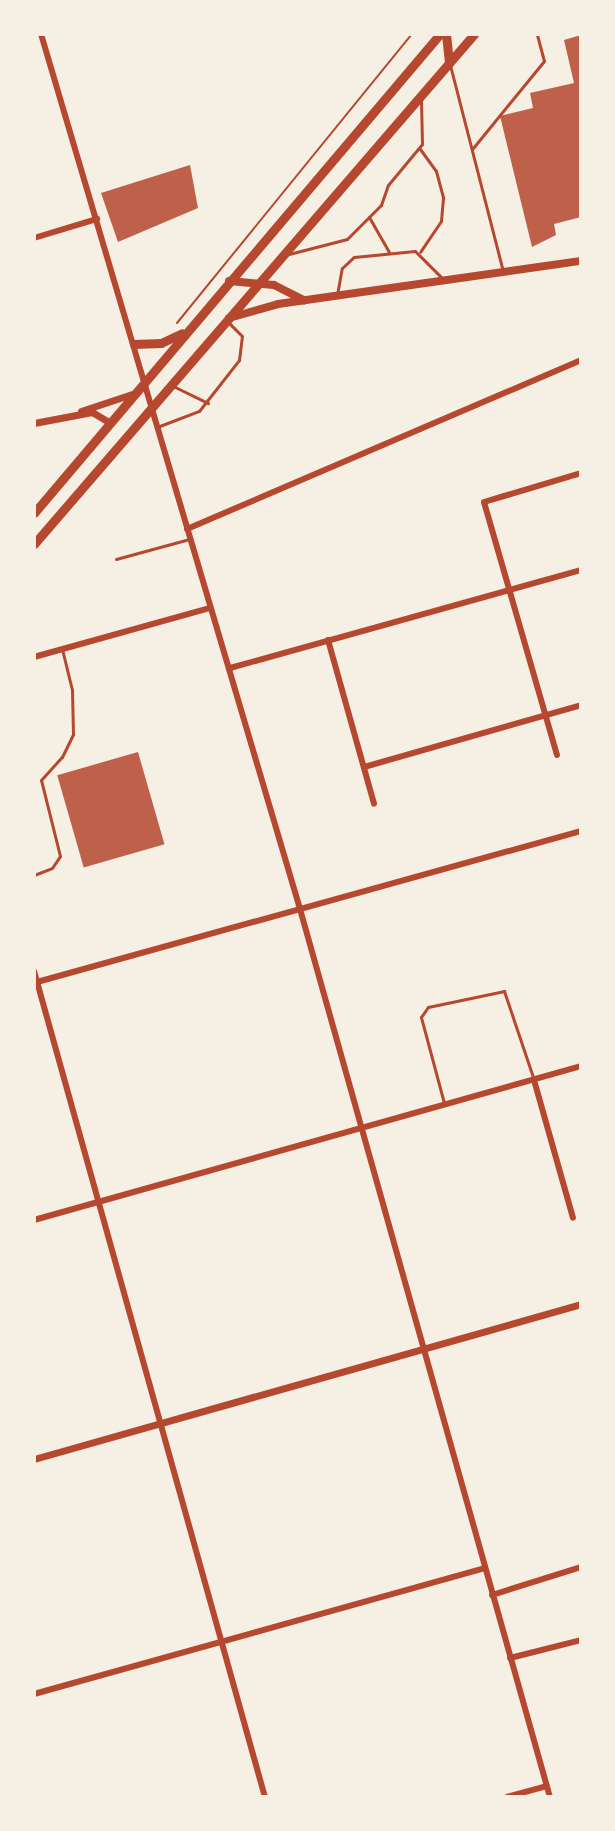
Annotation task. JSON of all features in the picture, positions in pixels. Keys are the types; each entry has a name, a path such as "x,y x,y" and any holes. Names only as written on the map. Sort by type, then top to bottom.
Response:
{"main road":[{"path":"34,513 440,34"},
{"path":"446,34 449,63"},
{"path":"34,544 474,34"},
{"path":"224,321 259,307 581,261"},
{"path":"228,281 274,285 304,300"},
{"path":"134,344 161,343 188,329"}],"street":[{"path":"41,34 300,909 550,1797"},
{"path":"34,238 97,219"},
{"path":"187,529 581,360"},
{"path":"79,412 94,403 135,393"},
{"path":"34,423 79,412 98,413 110,423"},
{"path":"557,755 484,502 581,473"},
{"path":"230,668 581,570"},
{"path":"34,657 210,608"},
{"path":"328,640 374,804"},
{"path":"364,767 581,705"},
{"path":"37,982 581,831"},
{"path":"34,971 265,1797"},
{"path":"34,1220 581,1066"},
{"path":"534,1080 573,1218"},
{"path":"34,1459 581,1304"},
{"path":"492,1595 581,1567"},
{"path":"34,1694 484,1568"},
{"path":"510,1658 581,1640"},
{"path":"507,1797 547,1786"}],"lane":[{"path":"473,148 544,61 537,34"},
{"path":"449,63 503,271"},
{"path":"278,259 347,239 369,217 420,149 426,89"},
{"path":"419,253 441,221 443,198 436,171 420,149"},
{"path":"369,217 389,253"},
{"path":"337,295 342,268 354,257 419,253 443,279"},
{"path":"157,427 189,417 208,403 242,352 239,329 224,321"},
{"path":"169,384 208,403"},
{"path":"116,559 190,539"},
{"path":"34,875 52,868 60,856 41,780 62,757 73,734 72,690 62,649"},
{"path":"444,1105 421,1017 428,1007 504,991 534,1080"}],"path":[{"path":"174,327 412,34"}],"building":[{"path":"581,35 581,217 554,224 556,235 532,247 500,116 533,108 530,93 574,83 564,40"},
{"path":"190,165 198,208 118,242 101,193"},
{"path":"138,752 164,844 84,867 57,775"}]}
